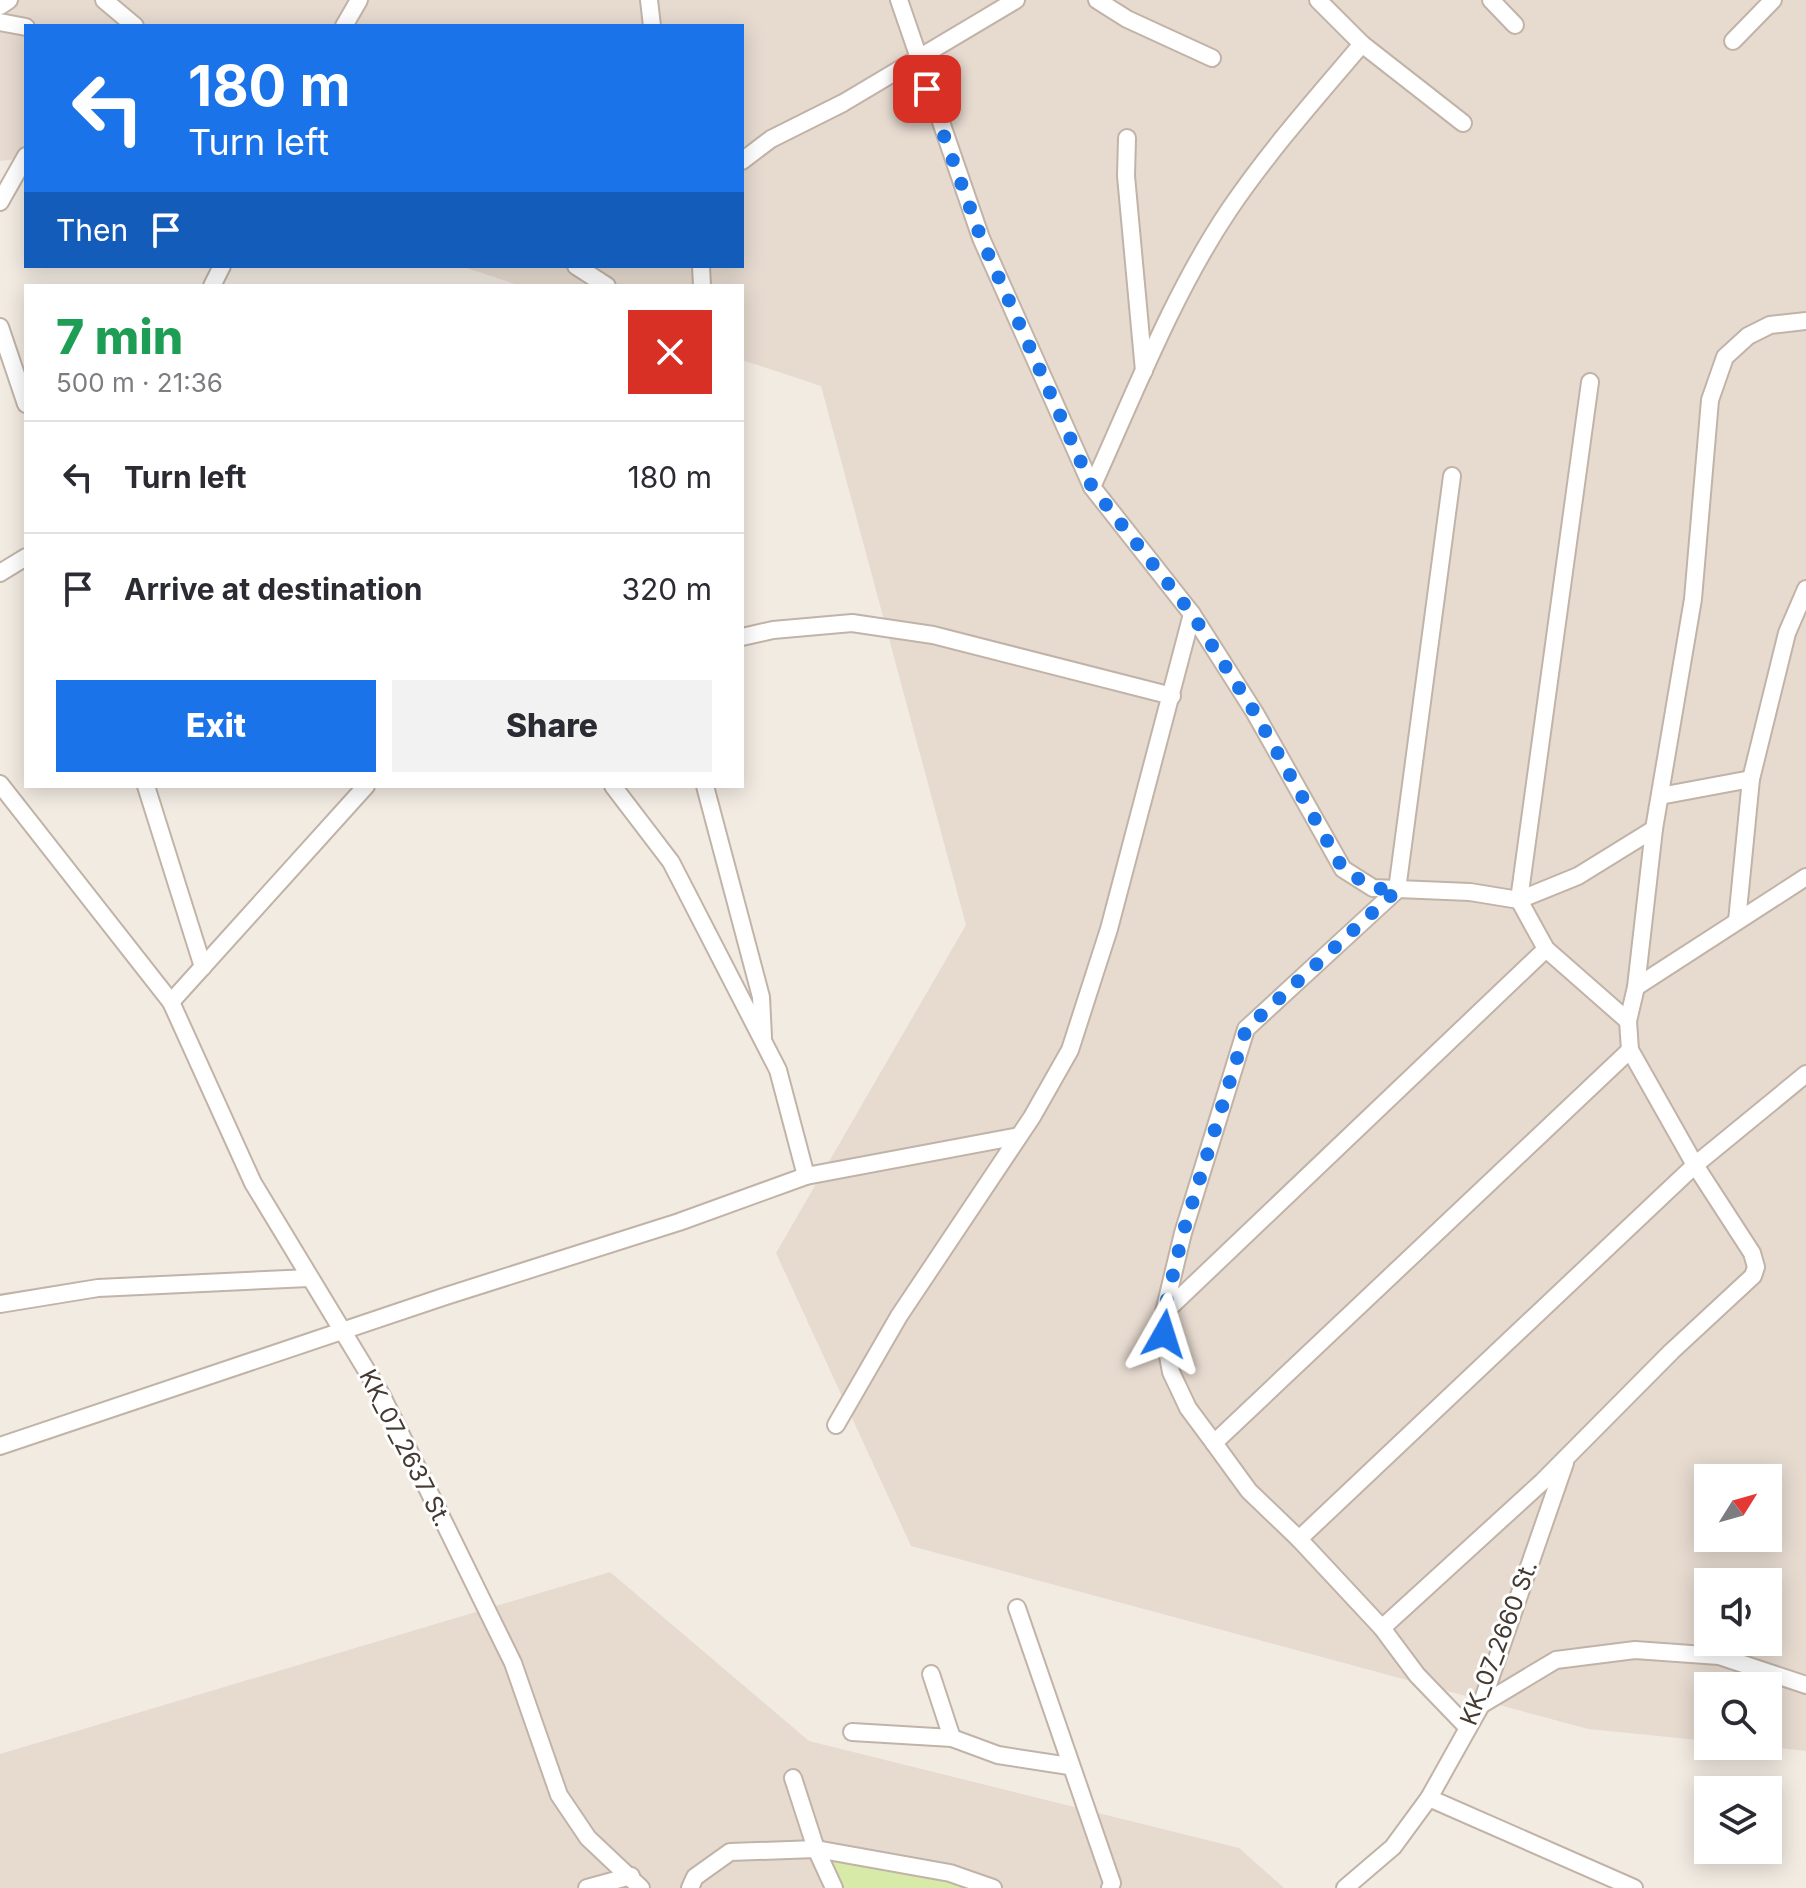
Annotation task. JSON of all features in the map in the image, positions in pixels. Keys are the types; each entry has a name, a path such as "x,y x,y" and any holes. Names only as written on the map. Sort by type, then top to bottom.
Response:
{"street":[{"path":"0,6 9,0"},
{"path":"104,0 133,24"},
{"path":"345,24 359,0"},
{"path":"649,0 652,24"},
{"path":"899,0 916,59 981,238 1092,487 1192,614 1255,713 1343,869 1373,888 1470,892 1519,900 1578,876 1654,829"},
{"path":"744,159 771,139 843,103 1016,0"},
{"path":"1097,0 1127,19 1212,58"},
{"path":"1318,0 1362,44 1463,123"},
{"path":"1491,0 1515,25"},
{"path":"1733,41 1773,0"},
{"path":"0,22 24,27"},
{"path":"1092,487 1194,269 1228,212 1265,160 1362,44"},
{"path":"1127,138 1126,176 1145,374"},
{"path":"0,202 24,160"},
{"path":"579,268 604,284"},
{"path":"1382,1628 1567,1457 1672,1351 1753,1276 1756,1267 1752,1253 1695,1165 1630,1050 1628,1021 1636,987 1654,829 1693,599 1710,400 1725,357 1748,336 1770,325 1806,321"},
{"path":"0,327 24,398"},
{"path":"1590,382 1519,900 1546,949 1628,1021"},
{"path":"1452,476 1397,890 1246,1029 1183,1233 1164,1312 1171,1372 1188,1408 1249,1491 1367,1607 1417,1675 1468,1728"},
{"path":"0,573 24,558"},
{"path":"1737,921 1751,779 1787,633 1806,589"},
{"path":"836,1425 899,1316 1019,1136 1070,1050 1109,929 1192,614"},
{"path":"744,637 773,630 852,623 933,635 1172,696"},
{"path":"1660,796 1751,779"},
{"name":"KK_07_2637 St.","path":"0,784 171,1002 253,1183 382,1396 513,1663 559,1795 588,1838 636,1882"},
{"path":"147,788 203,967"},
{"path":"171,1002 364,788"},
{"path":"615,788 671,862 778,1070 806,1176"},
{"path":"706,788 761,997 763,1041"},
{"path":"1636,987 1806,877"},
{"path":"1164,1312 1546,949"},
{"path":"1214,1443 1630,1050"},
{"path":"1299,1539 1695,1165 1806,1074"},
{"path":"0,1446 446,1296 679,1222 806,1176 1019,1136"},
{"path":"0,1304 98,1288 309,1278"},
{"name":"KK_07_2660 St.","path":"1345,1888 1393,1847 1429,1798 1481,1705 1567,1457"},
{"path":"1017,1608 1069,1766 1112,1883 1110,1888"},
{"path":"1481,1705 1556,1660 1635,1650 1719,1656 1806,1685"},
{"path":"931,1674 952,1738"},
{"path":"852,1732 952,1738 998,1755 1069,1766"},
{"path":"793,1778 816,1849 834,1888"},
{"path":"1429,1798 1634,1888"},
{"path":"690,1888 695,1877 730,1852 816,1849 950,1873 993,1888"},
{"path":"587,1888 636,1882"}],"shaded area":[{"path":"0,0 1806,0 1806,1751 1782,1748 1782,1672 1694,1672 1694,1740 1588,1729 911,1546 776,1253 966,925 821,386 744,361 744,284 515,284 467,268 744,268 744,24 24,24 24,158 0,161"},
{"path":"610,1572 809,1741 1239,1848 1284,1888 0,1888 0,1754"}],"green space":[{"path":"816,1849 993,1888 834,1888"}],"route":[{"path":"927,89 981,238 1092,487 1192,614 1255,713 1343,869 1373,888 1397,890 1246,1029 1237,1048 1223,1110 1183,1233 1164,1312 1164,1334"}]}
